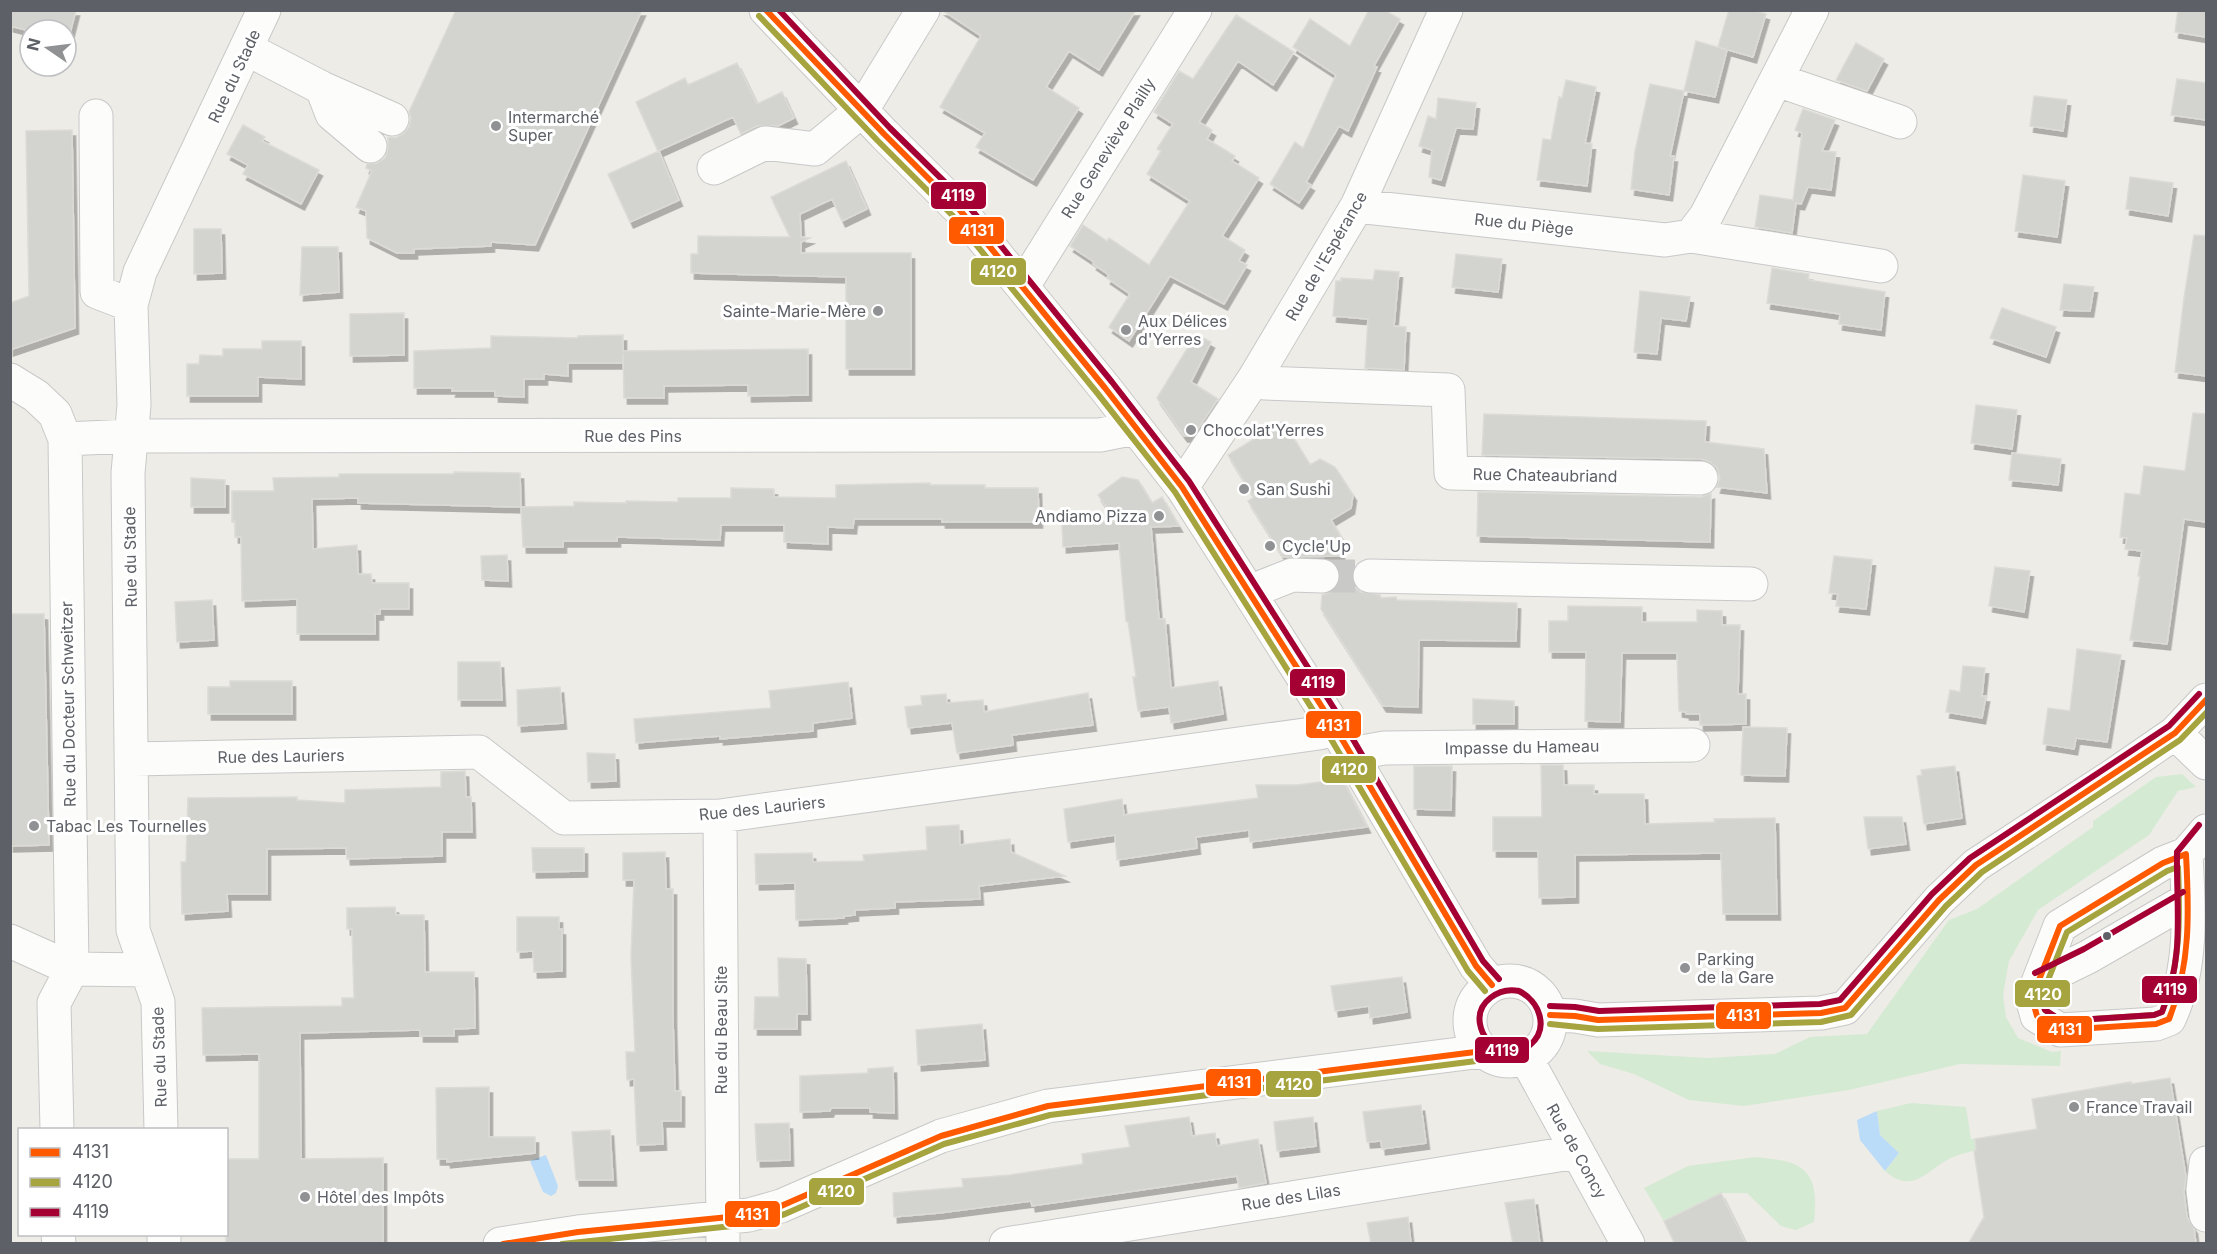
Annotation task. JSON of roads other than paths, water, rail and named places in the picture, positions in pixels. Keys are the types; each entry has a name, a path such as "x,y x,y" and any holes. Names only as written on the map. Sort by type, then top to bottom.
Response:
{"street":[{"name":"Rue du Stade","path":"161,1128 158,1002 133,930 133,759 128,473 134,405 131,305 140,272 264,10"},
{"path":"766,10 959,209 1182,487 1343,741 1476,966 1492,984"},
{"path":"714,168 765,143 815,149 862,110 923,10"},
{"name":"Rue Geneviève Plailly","path":"1023,286 1195,10"},
{"name":"Rue de l'Espérance","path":"1182,487 1254,380 1357,206 1446,10"},
{"path":"1691,236 1706,216 1812,10"},
{"path":"247,49 322,88 392,119"},
{"path":"1776,80 1900,122"},
{"path":"322,88 332,114 370,146"},
{"path":"96,116 98,292 131,305"},
{"name":"Rue du Piège","path":"1357,206 1665,240 1691,236 1881,266"},
{"name":"Rue Chateaubriand","path":"1254,380 1265,384 1448,390 1451,473 1701,478"},
{"name":"Rue du Docteur Schweitzer","path":"10,381 36,396 55,414 65,439 72,969 54,1003 57,1128"},
{"name":"Rue des Pins","path":"131,436 1100,435 1135,428"},
{"path":"65,439 131,436"},
{"path":"1249,592 1292,575 1322,576"},
{"path":"1370,576 1750,584"},
{"path":"1551,1015 1598,1020 1821,1013 1845,1008 1939,900 1976,865 2175,733 2206,700"},
{"name":"Rue des Lauriers","path":"133,759 479,752 564,818 720,816 1319,733 1343,741"},
{"path":"2175,733 2206,763"},
{"name":"Impasse du Hameau","path":"1343,741 1384,748 1693,745"},
{"name":"Rue du Beau Site","path":"720,816 722,1231"},
{"path":"2163,863 2192,866 2185,968 2179,999 2037,1017 2032,998 2060,926 2163,863"},
{"path":"2043,970 2088,957 2192,866"},
{"path":"10,941 72,969 147,970"},
{"path":"1510,980 1522,982 1541,994 1551,1015 1550,1029 1545,1041 1537,1051 1526,1058 1503,1061 1492,1057 1483,1051 1471,1032 1470,1020 1476,999 1492,984 1510,980"},
{"path":"500,1244 578,1232 722,1231 749,1215 781,1206 941,1136 1047,1106 1483,1051"},
{"name":"Rue de Concy","path":"1526,1058 1628,1244"},
{"name":"Rue des Lilas","path":"1006,1244 1577,1152"},
{"path":"2206,1163 2203,1190 2206,1215"}],"water":[{"path":"1877,1111 1880,1135 1899,1153 1885,1171 1860,1140 1857,1120"},
{"path":"546,1155 558,1186 556,1193 551,1196 543,1192 530,1161"}],"tunnel":[{"path":"1322,576 1370,576"}],"place":[{"name":"Intermarché Super","path":"496,126"},
{"name":"Sainte-Marie-Mère","path":"878,311"},
{"name":"Aux Délices d'Yerres","path":"1126,330"},
{"name":"Chocolat'Yerres","path":"1191,430"},
{"name":"San Sushi","path":"1244,489"},
{"name":"Andiamo Pizza","path":"1159,516"},
{"name":"Cycle'Up","path":"1270,546"},
{"name":"Tabac Les Tournelles","path":"34,826"},
{"name":"Parking de la Gare","path":"1685,968"},
{"name":"France Travail","path":"2074,1107"},
{"name":"Hôtel des Impôts","path":"305,1197"}]}
